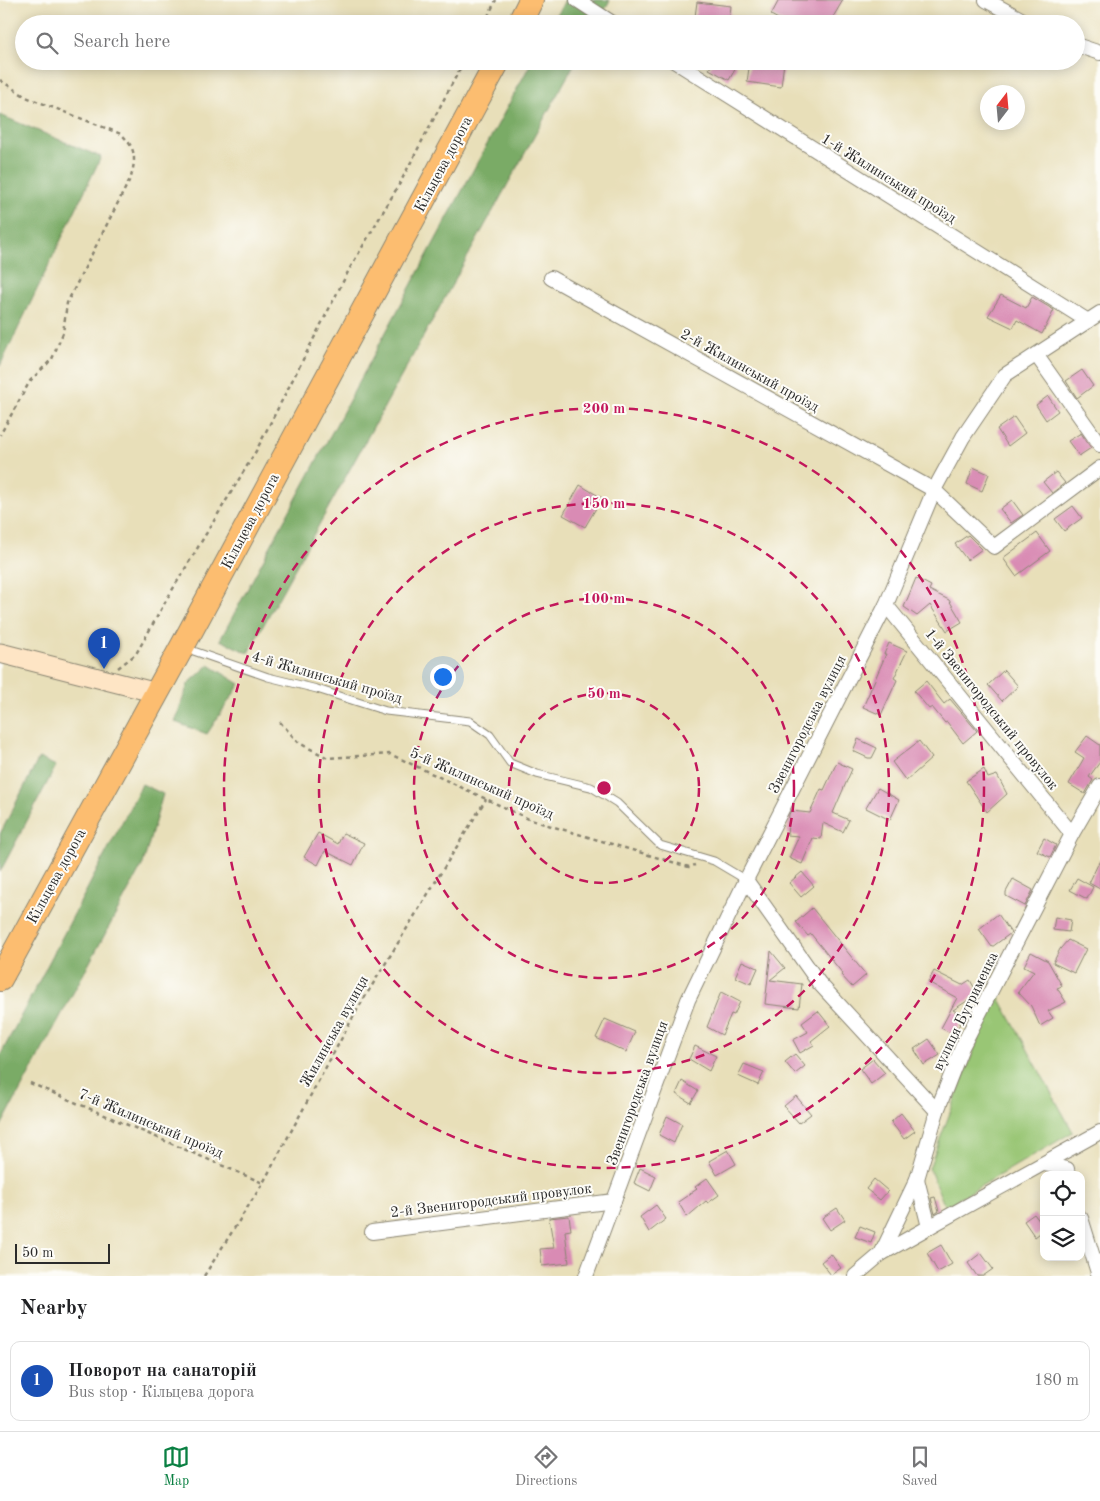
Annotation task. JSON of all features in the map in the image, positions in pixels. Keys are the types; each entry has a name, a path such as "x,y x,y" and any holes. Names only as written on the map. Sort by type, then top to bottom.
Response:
{"highway":[{"path":"524,15 532,0"},
{"name":"Кільцева дорога","path":"0,979 182,647 493,70"}],"street":[{"path":"576,0 600,15"},
{"path":"986,0 1014,15"},
{"path":"1085,48 1100,53"},
{"name":"1-й Жилинський проїзд","path":"688,70 1088,322"},
{"name":"2-й Жилинський проїзд","path":"550,278 934,490 994,547 1100,468"},
{"name":"Звенигородська вулиця","path":"614,1201 688,1000 746,880 886,605 934,490 963,437 1005,375 1037,356 1100,313"},
{"path":"1037,356 1100,445"},
{"name":"1-й Звенигородський провулок","path":"886,605 1072,834"},
{"path":"0,653 157,693"},
{"name":"вулиця Бугрименка","path":"855,1276 882,1254 917,1179 937,1111 962,1047 1072,834 1100,786"},
{"path":"746,880 819,983 937,1111"},
{"path":"882,1254 1100,1132"},
{"path":"1044,1164 1066,1169 1067,1171"},
{"path":"917,1179 929,1227"},
{"path":"586,1276 614,1201"},
{"name":"2-й Звенигородський провулок","path":"372,1232 614,1201"},
{"path":"1085,1231 1099,1276"}],"lane":[{"name":"4-й Жилинський проїзд","path":"182,647 268,677 317,689 386,711 470,721 490,735 510,763 537,774 591,787 617,804 660,845 714,861 746,880"}],"path":[{"path":"488,15 496,0"},
{"path":"109,681 119,666 136,654 256,451 350,268 400,183 459,70"},
{"path":"0,80 26,97 121,134 130,142 135,161 131,177 67,303 63,333 52,359 30,381 0,435"},
{"name":"5-й Жилинський проїзд","path":"280,722 299,743 328,758 390,754 531,820 689,867 714,861"},
{"name":"Жилинська вулиця","path":"204,1276 263,1184 357,1010 486,799"},
{"name":"7-й Жилинський проїзд","path":"30,1083 263,1184"}],"green space":[{"path":"565,0 610,0 602,15 557,15"},
{"path":"527,70 571,70 248,653 220,640"},
{"path":"0,115 101,157 0,366"},
{"path":"209,665 240,684 207,734 175,722 188,684"},
{"path":"39,758 56,766 0,872 0,834"},
{"path":"142,784 163,794 143,864 0,1128 0,1056"},
{"path":"996,992 1073,1132 945,1207 929,1168"}],"building":[{"path":"779,0 843,0 834,15 771,15"},
{"path":"697,2 731,6 730,15 695,15"},
{"path":"711,70 735,70 729,80"},
{"path":"749,70 783,70 781,87 747,82"},
{"path":"1001,295 1026,308 1032,297 1054,310 1042,334 1017,320 1013,328 988,316"},
{"path":"1082,370 1093,386 1077,398 1066,381"},
{"path":"1048,396 1058,411 1046,420 1036,405"},
{"path":"1014,417 1025,433 1008,446 997,429"},
{"path":"1081,433 1091,448 1079,456 1068,441"},
{"path":"973,467 989,474 982,491 967,484"},
{"path":"1056,472 1065,483 1052,493 1043,482"},
{"path":"580,485 602,498 585,527 563,515"},
{"path":"1012,500 1023,515 1011,523 1000,509"},
{"path":"1073,506 1082,518 1064,531 1055,519"},
{"path":"1037,533 1050,551 1016,576 1003,558"},
{"path":"968,535 982,549 967,560 955,544"},
{"path":"916,578 931,586 929,590 949,600 962,622 947,631 930,605 917,616 904,607"},
{"path":"889,643 907,651 894,678 897,680 881,715 863,707"},
{"path":"1004,670 1018,686 1002,701 988,685"},
{"path":"926,681 944,704 950,699 977,731 963,743 947,722 945,723 932,707 929,709 914,691"},
{"path":"1087,736 1100,745 1100,762 1089,777 1093,780 1085,794 1069,784 1084,758 1075,752"},
{"path":"858,739 877,748 872,758 853,751"},
{"path":"919,741 932,758 906,781 892,762"},
{"path":"837,762 852,769 833,813 849,820 843,832 823,823 821,839 813,838 802,864 789,858 799,836 787,835 789,814 791,811 810,813 821,789 824,790"},
{"path":"984,769 988,778 997,775 1007,794 987,812 966,781"},
{"path":"878,788 899,800 890,820 866,808"},
{"path":"318,833 338,844 343,833 364,843 353,865 325,851 318,865 304,857"},
{"path":"1044,838 1056,845 1050,857 1037,851"},
{"path":"1100,860 1100,889 1089,883"},
{"path":"802,872 814,886 801,897 789,883"},
{"path":"1077,878 1093,887 1087,899 1070,890"},
{"path":"1013,879 1033,890 1025,906 1006,896 1006,892"},
{"path":"812,908 866,975 852,987 811,934 808,936 796,922"},
{"path":"998,914 1011,933 992,947 979,929"},
{"path":"1055,917 1071,920 1069,932 1053,930"},
{"path":"1068,940 1086,949 1074,973 1053,963 1060,949"},
{"path":"771,951 785,968 770,980 802,984 799,1008 765,1004"},
{"path":"1031,952 1048,961 1062,986 1057,988 1066,1002 1048,1011 1053,1018 1040,1026 1031,1006 1018,992 1034,971 1024,966"},
{"path":"742,961 758,968 751,984 735,977"},
{"path":"934,971 962,985 970,980 978,994 953,1010 964,1016 954,1035 941,1028 957,998 928,982"},
{"path":"721,992 740,1002 734,1015 731,1014 722,1035 707,1027"},
{"path":"818,1011 830,1026 811,1041 814,1045 800,1053 793,1040 808,1032 802,1023"},
{"path":"605,1019 635,1032 626,1052 596,1038"},
{"path":"929,1039 940,1055 924,1065 914,1049"},
{"path":"695,1046 716,1056 709,1071 689,1059"},
{"path":"795,1054 805,1066 795,1074 785,1062"},
{"path":"873,1059 885,1073 871,1084 860,1069"},
{"path":"744,1064 764,1072 758,1085 738,1076"},
{"path":"682,1081 698,1091 691,1103 676,1094"},
{"path":"796,1096 811,1114 799,1123 784,1106"},
{"path":"901,1113 915,1131 904,1139 891,1122"},
{"path":"667,1116 682,1124 674,1143 659,1135"},
{"path":"728,1150 736,1164 717,1175 709,1161"},
{"path":"640,1168 656,1176 650,1191 634,1183"},
{"path":"707,1178 719,1195 708,1203 706,1201 687,1217 678,1202 697,1189 695,1187"},
{"path":"874,1179 888,1191 880,1200 866,1189"},
{"path":"935,1197 939,1211 935,1214 931,1198"},
{"path":"656,1205 666,1219 649,1232 640,1217"},
{"path":"837,1208 845,1220 830,1230 822,1218"},
{"path":"1034,1214 1040,1222 1040,1233 1035,1237 1024,1221"},
{"path":"569,1216 571,1230 565,1231 569,1263 542,1266 540,1249 554,1248 549,1218"},
{"path":"860,1226 875,1232 871,1243 855,1237"},
{"path":"941,1245 952,1264 938,1272 927,1253"},
{"path":"981,1253 993,1269 983,1276 977,1276 968,1263"},
{"path":"831,1254 841,1268 831,1275 821,1262"}],"place":[{"name":"Поворот на санаторій","path":"104,669"}]}
